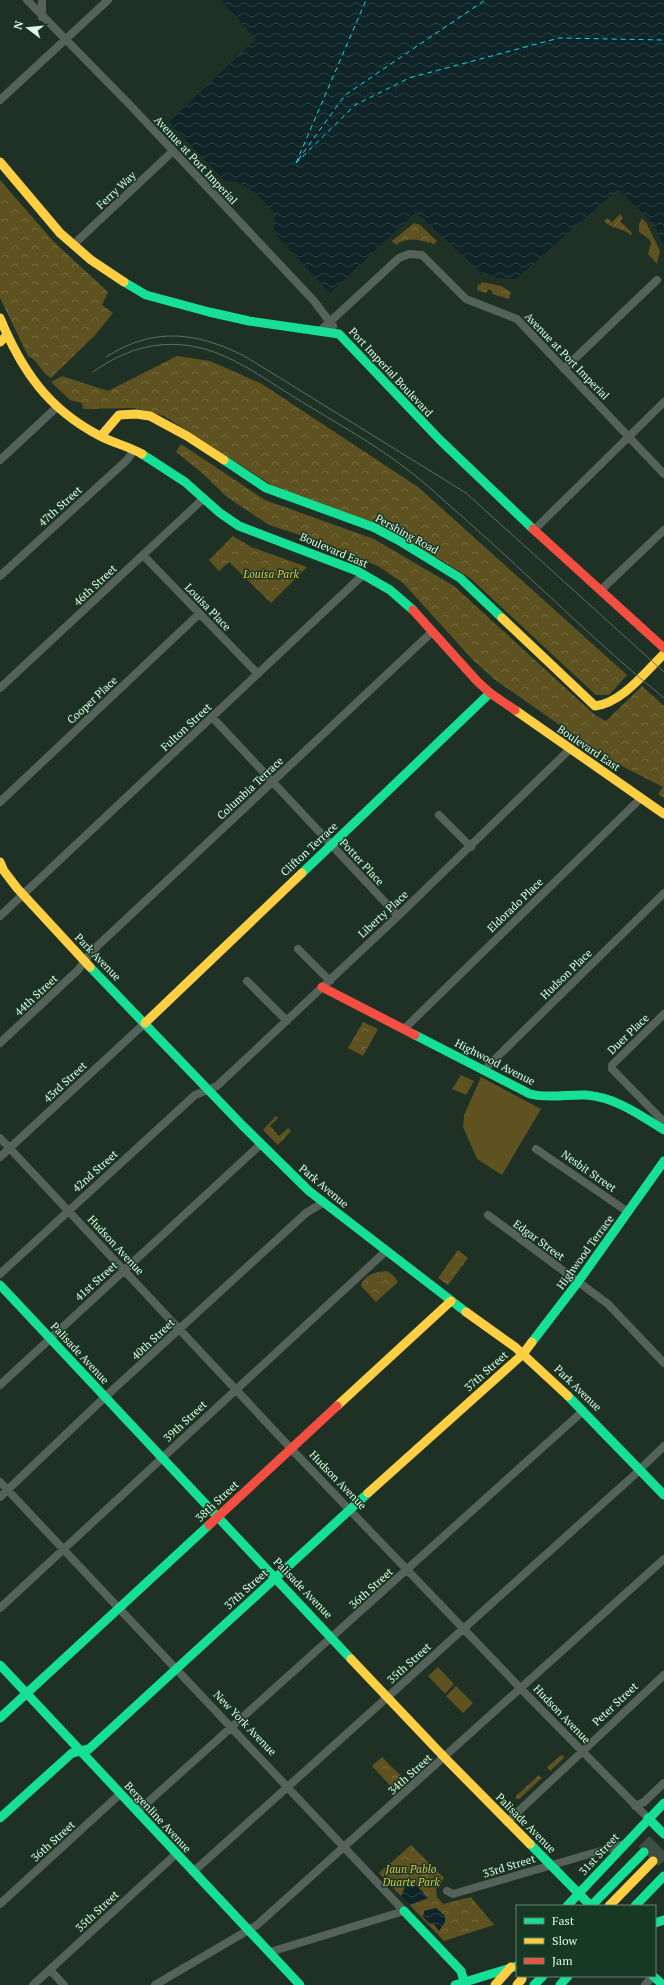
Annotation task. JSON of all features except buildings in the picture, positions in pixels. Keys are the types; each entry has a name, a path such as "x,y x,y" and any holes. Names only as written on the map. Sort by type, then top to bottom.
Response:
{"main road":[{"name":"Port Imperial Boulevard","path":"0,162 60,233 73,245 122,282 146,295 249,321 321,330 339,334 440,440 534,530 664,648"},
{"name":"Boulevard East","path":"0,318 3,339 34,383 56,408 101,436 134,450 167,469 204,498 226,518 248,531 292,545 364,574 390,590 408,606 474,680 490,693 664,814"},
{"name":"Pershing Road","path":"101,436 119,415 136,414 159,420 187,436 266,488 373,528 398,540 460,578 595,706 602,706 618,696 664,654"},
{"name":"Clifton Terrace","path":"145,1023 331,844 403,778 490,693"},
{"name":"Park Avenue","path":"0,862 4,871 24,895 85,961 207,1089 309,1192 523,1354 553,1380 615,1441 664,1495"},
{"name":"Highwood Avenue","path":"322,988 530,1094 539,1097 586,1095 608,1099 664,1130"},
{"name":"Highwood Terrace","path":"523,1354 532,1345 664,1161"},
{"name":"Palisade Avenue","path":"0,1285 389,1696 445,1758 590,1905"},
{"name":"38th Street","path":"0,1718 451,1301"},
{"name":"37th Street","path":"0,1818 72,1753 89,1749 523,1354"},
{"name":"Bergenline Avenue","path":"0,1665 300,1985"},
{"name":"31st Street","path":"568,1905 581,1896 624,1844 664,1803"},
{"name":"Hudson Avenue","path":"648,1818 664,1834"},
{"path":"592,1905 644,1852"},
{"path":"610,1905 653,1861"},
{"path":"636,1905 664,1876"},
{"name":"New York Avenue","path":"404,1911 461,1971 462,1984"},
{"path":"462,1984 515,1965"},
{"path":"496,1985 515,1965"},
{"path":"534,1985 542,1977"},
{"path":"560,1985 567,1977"},
{"path":"654,1977 663,1985"}],"street":[{"name":"Avenue at Port Imperial","path":"27,0 42,17 66,38 314,301 339,334"},
{"path":"42,0 42,17"},
{"path":"0,100 108,0"},
{"name":"Ferry Way","path":"73,245 173,151"},
{"name":"Avenue at Port Imperial","path":"330,322 399,258 417,253 426,259 466,299 517,319 664,474"},
{"path":"564,369 657,280"},
{"path":"321,330 330,322"},
{"path":"534,530 664,402"},
{"path":"0,460 56,408"},
{"name":"47th Street","path":"0,576 127,460 134,450"},
{"name":"46th Street","path":"0,688 204,498"},
{"path":"601,590 664,530"},
{"name":"Louisa Place","path":"143,555 258,674"},
{"name":"Fulton Street","path":"0,916 364,574"},
{"name":"Cooper Place","path":"0,802 199,614"},
{"name":"Columbia Terrace","path":"85,961 91,952 432,632"},
{"name":"Potter Place","path":"212,717 398,916"},
{"name":"Liberty Place","path":"207,1089 216,1086 287,1021 471,846 570,749"},
{"name":"Eldorado Place","path":"404,1029 641,798"},
{"path":"439,815 471,846"},
{"name":"Hudson Place","path":"484,1070 664,894"},
{"path":"298,949 330,980"},
{"name":"44th Street","path":"0,1043 78,970 85,961"},
{"path":"247,980 287,1021"},
{"name":"Duer Place","path":"664,1014 612,1065 612,1069 664,1122"},
{"name":"43rd Street","path":"0,1157 145,1023"},
{"name":"42nd Street","path":"0,1274 195,1095 207,1089"},
{"name":"Hudson Avenue","path":"0,1138 291,1449 408,1569 581,1751 648,1818"},
{"name":"41st Street","path":"0,1385 261,1144"},
{"name":"Nesbit Street","path":"536,1149 628,1212"},
{"name":"40th Street","path":"0,1497 105,1397 306,1213 324,1202"},
{"name":"Edgar Street","path":"488,1215 608,1304 664,1363"},
{"name":"39th Street","path":"0,1608 386,1251"},
{"name":"36th Street","path":"137,1812 333,1638 583,1411"},
{"name":"35th Street","path":"193,1872 664,1446"},
{"name":"New York Avenue","path":"0,1482 62,1550 232,1727 404,1911"},
{"name":"34th Street","path":"155,1985 240,1933 249,1930 445,1758 664,1559"},
{"name":"Peter Street","path":"507,1822 581,1751 664,1675"},
{"path":"635,1806 644,1802 664,1783"},
{"name":"36th Street","path":"0,1904 120,1794"},
{"name":"33rd Street","path":"447,1891 453,1894 624,1844"},
{"name":"35th Street","path":"33,1985 176,1854"},
{"path":"270,1952 404,1911"},
{"path":"50,1970 64,1985"},
{"path":"645,1985 652,1977"}],"green space":[{"path":"0,180 53,241 108,292 102,305 113,313 96,334 51,378 32,358 28,356 0,298"},
{"path":"620,214 623,218 620,221 632,233 631,235 628,232 607,224 604,221 607,218 612,222"},
{"path":"642,218 647,224 660,251 657,264 648,254 651,243 649,239 639,232 639,224"},
{"path":"414,223 420,225 437,241 434,245 430,242 420,240 408,240 400,242 396,245 392,241"},
{"path":"482,282 501,286 511,292 509,299 492,294 493,292 489,289 486,293 477,290 478,284 480,285"},
{"path":"177,356 210,361 262,384 418,487 627,675 609,695 596,695 470,578 441,560 278,489 164,416 135,408 83,409 82,403 70,400 51,382 62,376 108,391"},
{"path":"181,444 265,500 374,539 454,586 595,715 606,721 642,686 664,706 664,798 658,794 663,787 608,759 494,679 473,660 403,583 378,566 312,539 269,525 227,497 202,473 176,452"},
{"name":"Louisa Park","path":"233,536 251,547 307,567 271,603 229,562 219,571 209,560"},
{"path":"363,1022 378,1029 363,1056 348,1048"},
{"path":"461,1075 474,1081 466,1095 452,1089"},
{"path":"481,1077 541,1109 502,1175 477,1159 463,1127 464,1115"},
{"path":"276,1116 278,1118 270,1126 279,1136 288,1128 291,1131 278,1145 263,1130"},
{"path":"458,1250 468,1258 448,1285 438,1278"},
{"path":"387,1271 394,1276 398,1282 376,1302 361,1286 365,1279 371,1274"},
{"path":"438,1667 454,1684 445,1694 428,1676"},
{"path":"456,1686 473,1703 463,1713 446,1696"},
{"path":"563,1755 564,1758 550,1771 547,1767"},
{"path":"382,1757 406,1781 395,1791 372,1766"},
{"path":"539,1775 542,1778 519,1799 516,1799 516,1796"},
{"name":"Jaun Pablo Duarte Park","path":"411,1845 444,1878 436,1889 437,1897 443,1904 471,1897 494,1925 444,1941 379,1873"}],"water":[{"path":"221,0 664,0 664,247 654,224 618,189 516,279 497,278 480,272 416,212 330,293 275,234 274,218 278,214 276,212 274,214 262,199 245,186 232,181 224,180 169,122 256,39"},
{"path":"415,1884 428,1898 410,1905 401,1896 406,1885"},
{"path":"436,1908 445,1916 445,1922 439,1931 434,1924 429,1923 423,1917 424,1911"}],"ferry route":[{"path":"296,163 366,0"},
{"path":"298,160 345,95 485,0"},
{"path":"296,163 355,105 409,78 559,38 664,40"}],"tunnel":[{"path":"644,1852 664,1832"},
{"path":"653,1861 664,1850"}],"tram line":[{"path":"106,357 141,340 176,336 211,342 246,357 466,493 664,672"},
{"path":"93,372 115,358 139,349 152,346 178,345 205,349 219,354 258,374 364,439 412,473 490,541 613,655 664,698"}],"traffic: fast":[{"path":"124,282 146,295 209,312 249,321 339,334 440,440 533,529"},
{"path":"142,454 185,482 220,513 239,526 357,571 390,590 413,610"},
{"path":"224,460 266,488 373,527 398,540 460,578 502,618"},
{"path":"302,873 490,693"},
{"path":"90,967 243,1126 309,1191 466,1312"},
{"path":"415,1035 530,1094 551,1096 597,1096 627,1108 664,1130"},
{"path":"532,1342 578,1282 664,1161"},
{"path":"0,1285 351,1659"},
{"path":"568,1396 664,1495"},
{"path":"0,1818 72,1753 89,1749 368,1493"},
{"path":"0,1718 209,1525"},
{"path":"0,1665 300,1985"},
{"path":"568,1905 664,1803"},
{"path":"648,1818 664,1834"},
{"path":"530,1844 590,1905"},
{"path":"592,1905 644,1852"},
{"path":"636,1905 664,1876"},
{"path":"404,1911 461,1971 465,1985"},
{"path":"656,1923 664,1920"},
{"path":"455,1985 516,1966"},
{"path":"534,1985 542,1977"},
{"path":"560,1985 567,1977"},
{"path":"654,1977 663,1985"}],"traffic: slow":[{"path":"0,162 60,233 91,260 124,282"},
{"path":"0,318 8,337 28,372 51,401 82,425 105,438 142,454"},
{"path":"0,342 6,336"},
{"path":"101,436 119,415 136,414 150,416 187,436 224,460"},
{"path":"502,618 595,706 605,704 624,693 664,654"},
{"path":"515,710 664,814"},
{"path":"0,862 4,871 17,888 90,967"},
{"path":"145,1023 302,873"},
{"path":"337,1406 451,1301"},
{"path":"466,1312 515,1347 568,1396"},
{"path":"368,1493 523,1354 532,1342"},
{"path":"351,1659 445,1758 530,1844"},
{"path":"610,1905 653,1861"},
{"path":"495,1985 511,1967"},
{"path":"517,1985 522,1979"}],"traffic: jam":[{"path":"533,529 664,648"},
{"path":"413,610 477,681 490,693 515,710"},
{"path":"322,987 415,1035"},
{"path":"209,1525 337,1406"}]}
